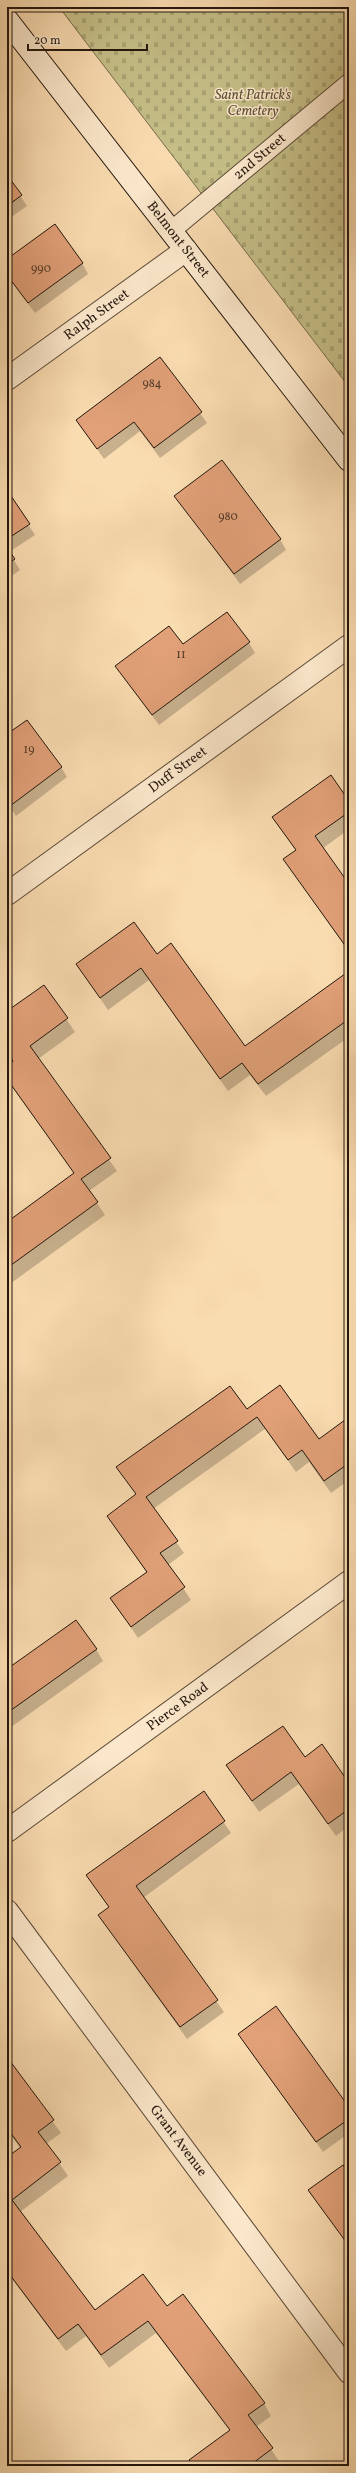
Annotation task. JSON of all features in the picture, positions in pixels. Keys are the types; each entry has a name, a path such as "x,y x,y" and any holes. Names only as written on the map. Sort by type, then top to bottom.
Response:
{"street":[{"name":"Belmont Street","path":"7,20 349,460"},
{"name":"Ralph Street","path":"7,379 186,250"},
{"name":"Duff Street","path":"7,894 349,646"},
{"name":"Pierce Road","path":"7,1831 349,1582"},
{"name":"Grant Avenue","path":"7,1911 349,2372"}],"lane":[{"name":"2nd Street","path":"171,231 349,83"}],"green space":[{"name":"Saint Patrick's Cemetery","path":"59,7 349,7 349,387"}],"building":[{"path":"7,175 22,195 7,206"},
{"path":"55,224 83,263 28,303 7,275 7,259"},
{"path":"160,357 202,412 154,448 134,422 97,449 76,420"},
{"path":"222,460 281,539 234,574 174,496"},
{"path":"7,490 30,524 7,539"},
{"path":"7,548 15,559 7,564"},
{"path":"227,612 250,642 152,715 115,666 169,626 183,644"},
{"path":"27,720 62,767 10,806 7,803 7,734"},
{"path":"331,775 349,801 349,812 315,836 349,884 349,951 283,859 296,850 272,817"},
{"path":"134,922 157,954 171,943 245,1046 349,971 349,1019 258,1084 242,1063 220,1079 141,968 100,998 76,964"},
{"path":"44,985 68,1018 30,1046 111,1158 81,1179 98,1202 7,1268 7,1222 74,1173 7,1079 7,1065 13,1061 7,1053 7,1011"},
{"path":"280,1385 319,1439 349,1417 349,1463 324,1481 302,1450 288,1460 257,1417 146,1497 178,1541 160,1553 185,1587 131,1627 110,1598 147,1572 107,1516 136,1494 116,1467 230,1386 247,1409"},
{"path":"76,1620 97,1649 7,1713 7,1669"},
{"path":"283,1726 305,1757 322,1744 349,1783 349,1809 328,1824 291,1772 252,1801 226,1765"},
{"path":"204,1791 225,1821 136,1886 218,2000 180,2027 98,1915 109,1907 86,1875"},
{"path":"276,2006 349,2107 349,2119 316,2142 238,2034"},
{"path":"7,2057 54,2120 38,2132 61,2162 12,2200 95,2310 143,2274 167,2306 183,2294 265,2403 248,2415 273,2448 249,2466 194,2466 189,2460 230,2430 148,2321 101,2355 78,2324 58,2339 7,2271 7,2157 21,2147 7,2128"},
{"path":"343,2165 349,2173 349,2246 308,2190"},
{"path":"7,2456 15,2466 7,2466"}]}
